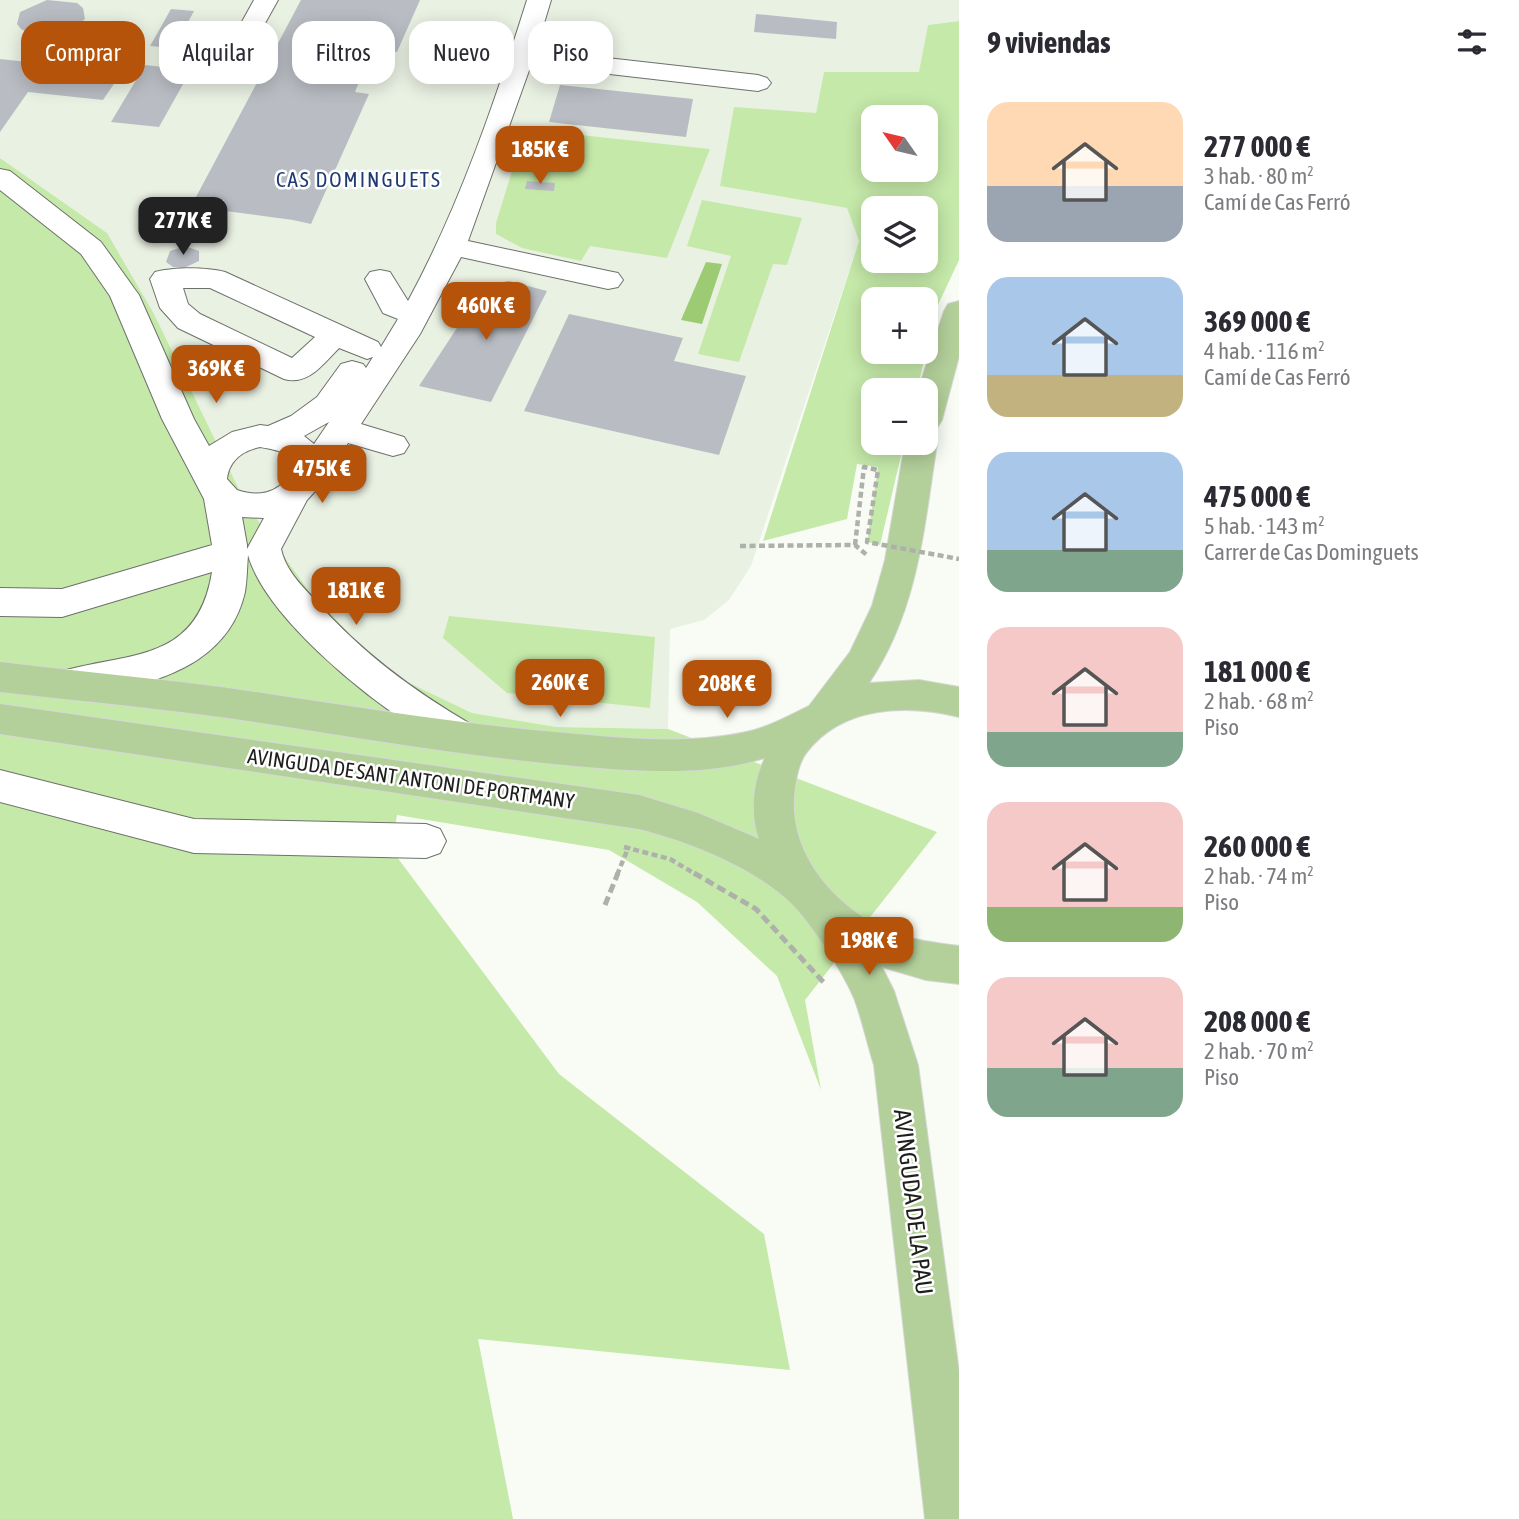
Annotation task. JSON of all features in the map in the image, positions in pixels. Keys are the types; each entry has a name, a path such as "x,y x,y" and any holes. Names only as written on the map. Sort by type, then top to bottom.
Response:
{"main road":[{"path":"937,378 959,311"},
{"path":"919,455 898,578 882,628 851,681 787,751 774,782 772,817 779,845 792,872 810,897 846,928 881,948 906,957 959,965"},
{"path":"0,677 266,708 524,746 654,755 735,750 771,741 843,705 869,698 897,694 926,695 959,702"},
{"name":"AVINGUDA DE SANT ANTONI DE PORTMANY","path":"0,719 634,830 675,820 714,834 756,855 810,897"},
{"name":"AVINGUDA DE LA PAU","path":"810,897 842,938 873,991 896,1065 952,1519"}],"street":[{"path":"254,21 266,0"},
{"path":"242,439 222,450 214,459 215,486 229,500 254,506 268,505 300,487 342,429 405,334 452,246 522,56 539,0"},
{"path":"522,56 758,83"},
{"path":"0,177 91,248 124,295 178,419 215,486 227,519 232,575 227,597 216,619 200,639 162,663 64,685"},
{"path":"452,246 608,280"},
{"path":"335,335 295,372 188,321 175,308 165,279 215,279 367,349"},
{"path":"380,279 394,306 414,314"},
{"path":"178,419 224,437 242,439 275,436 316,418 330,404 367,349 387,327 414,314"},
{"path":"342,429 393,445"},
{"path":"275,436 300,448 307,457 309,468 264,549 271,571 322,634 353,664 415,712 461,737"},
{"path":"0,602 62,603 231,554"},
{"path":"0,786 194,836 426,841"}],"path":[{"path":"855,545 864,467 878,470 866,542 959,559"},
{"path":"740,546 855,545 873,560"},
{"path":"606,905 634,830 670,859 756,909 830,989"}],"shaded area":[{"path":"0,0 959,0 959,21 928,25 920,72 824,72 816,113 721,186 847,208 859,241 751,566 729,600 704,620 670,629 668,729 557,727 472,713 399,678 355,640 309,591 246,504 107,233 0,158"},
{"path":"959,21 959,260 938,305 938,287 861,287 861,364 923,364 920,378 861,378 861,455 901,455 880,545 867,542 878,467 857,464 847,519 763,541 859,241 847,208 720,186 734,107 816,113 824,72 919,72 928,25"},
{"path":"525,129 710,149 667,258 590,246 581,261 522,248 496,234 496,223"},
{"path":"0,158 107,233 154,314 246,504 309,591 355,640 399,678 472,713 557,727 668,729 937,832 805,1000 821,1090 777,976 697,902 609,850 397,815 391,849 559,1074 764,1234 790,1370 478,1339 513,1519 0,1519"},
{"path":"702,200 802,218 787,265 773,264 739,362 698,354 731,256 687,246"},
{"path":"706,262 722,264 702,324 681,320"},
{"path":"449,616 655,637 650,708 507,693 443,638"}],"building":[{"path":"47,0 77,3 83,8 85,19 21,21 21,29 17,24 20,12"},
{"path":"301,0 420,0 397,52 395,21 292,21 292,84 358,84 355,92 369,94 311,224 218,210 224,200 196,197 256,84 278,84 278,43"},
{"path":"171,9 194,11 189,21 164,21"},
{"path":"756,14 837,22 836,39 754,32"},
{"path":"159,30 159,47 150,46"},
{"path":"0,59 21,61 21,84 114,84 103,100 28,92 0,132"},
{"path":"145,65 159,67 159,84 183,84 159,127 111,122 134,84 145,84"},
{"path":"560,85 693,99 686,137 549,122"},
{"path":"527,181 555,183 554,191 525,189"},
{"path":"185,246 199,251 199,261 184,268 173,267 166,262 170,251"},
{"path":"509,281 547,291 491,402 419,386 485,285"},
{"path":"569,314 683,338 674,361 746,376 719,455 524,411"}],"district":[{"name":"CAS DOMINGUETS","path":"359,180"}]}
